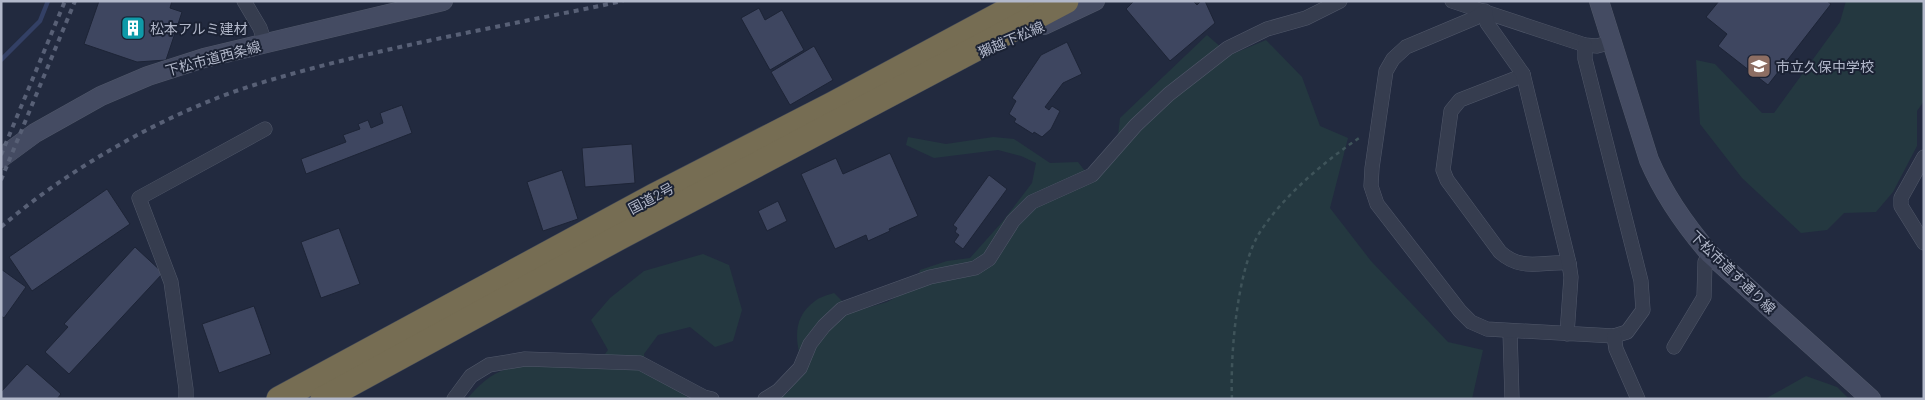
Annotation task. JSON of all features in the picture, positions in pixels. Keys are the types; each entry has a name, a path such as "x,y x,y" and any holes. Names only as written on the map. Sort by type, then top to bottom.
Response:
{"highway":[{"name":"国道2号","path":"279,399 654,196 833,104 1025,1"},
{"name":"国道2号","path":"323,399 620,237 1066,1"}],"street":[{"path":"244,1 260,28 265,43"},
{"name":"下松市道西条線","path":"4,153 101,96 148,76 204,58 398,7 443,1"},
{"name":"獺越下松線","path":"927,76 1095,1"},
{"path":"765,399 778,391 800,368 810,344 824,326 842,309 930,277 974,268 989,259 1013,221 1032,202 1092,175 1136,125 1168,94 1228,48 1266,29 1306,18 1340,1"},
{"path":"1452,1 1585,45 1597,46 1612,42"},
{"name":"下松市道す通り線","path":"1599,1 1649,160 1659,184 1688,229 1710,254 1871,399"},
{"path":"1485,11 1487,23 1523,74 1569,263 1567,334"},
{"path":"1485,11 1475,18 1406,47 1393,59 1386,71 1371,186 1377,204 1460,311 1471,322 1487,329 1614,336 1627,332 1643,310 1641,281 1585,59 1585,45"},
{"path":"1523,74 1460,100 1451,111 1443,170 1447,180 1494,244 1511,261 1530,264 1569,263"},
{"path":"186,399 171,282 139,198 265,129"},
{"path":"1922,238 1901,206 1901,198 1924,158"},
{"path":"1674,347 1704,296 1705,262 1710,254"},
{"path":"1510,331 1512,399"},
{"path":"1614,336 1616,349 1638,399"},
{"path":"454,399 470,376 489,365 525,359 640,363 712,399"}],"path":[{"path":"1232,399 1231,369 1238,306 1248,260 1260,232 1279,208 1320,165 1378,126"}],"shaded area":[{"path":"1846,1 1924,1 1924,101 1917,111 1917,146 1893,192 1876,212 1844,213 1827,230 1801,233 1742,178 1700,124 1696,60 1715,64 1762,113 1774,113 1840,22"},
{"path":"1207,35 1230,55 1266,40 1302,77 1320,126 1348,138 1330,208 1371,261 1448,342 1483,350 1472,399 778,399 788,392 804,370 797,342 798,324 807,308 815,301 834,293 853,312 887,302 913,288 920,270 947,261 970,258 1003,221 1032,183 1036,163 1021,156 998,150 934,158 906,145 908,137 946,144 993,137 1014,139 1050,163 1078,162 1092,180 1116,153 1120,118"},
{"path":"703,254 729,265 742,310 733,341 715,347 690,327 658,335 644,354 647,372 672,384 689,399 467,399 490,377 507,369 540,364 596,366 608,350 591,320 610,298 644,271"},
{"path":"1806,376 1837,387 1849,399 1765,399"}],"building":[{"name":"松本アルミ建材","path":"99,1 172,1 170,8 182,12 166,60 137,62 84,44"},
{"path":"1134,1 1193,1 1197,5 1201,1 1205,1 1215,23 1170,61 1126,9"},
{"name":"市立久保中学校","path":"1719,1 1827,1 1831,4 1768,85 1718,46 1727,34 1706,17"},
{"path":"759,8 765,20 782,10 804,50 770,70 741,18"},
{"path":"1067,42 1082,74 1063,83 1045,107 1049,110 1052,106 1060,111 1051,129 1042,137 1034,132 1033,134 1014,122 1016,119 1009,114 1016,101 1012,98 1041,55"},
{"path":"814,46 833,80 790,105 771,72"},
{"path":"402,105 412,133 306,174 301,159 346,142 343,135 360,129 358,124 368,120 371,128 383,123 380,113"},
{"path":"632,144 635,183 585,187 582,148"},
{"path":"890,153 918,216 868,241 866,235 835,249 801,174 836,158 843,174"},
{"path":"562,170 578,219 543,231 527,182"},
{"path":"989,175 1007,189 963,249 954,242 959,235 955,232 957,228 953,225"},
{"path":"107,189 130,224 32,291 9,257"},
{"path":"778,201 787,221 767,231 758,211"},
{"path":"339,228 360,284 321,298 301,242"},
{"path":"135,247 163,273 69,374 45,352 68,327 64,324"},
{"path":"1,269 26,287 4,318 1,316"},
{"path":"254,306 271,354 219,373 202,324"},
{"path":"27,364 61,394 57,399 1,399 1,392"}],"waterway":[{"path":"1,60 40,21 48,1"}],"railway":[{"path":"1,155 65,1"},
{"path":"1,180 75,1"},
{"path":"1,227 28,205 88,163 154,126 221,96 299,72 391,49 623,1"}],"place":[{"name":"松本アルミ建材","path":"133,28"},
{"name":"市立久保中学校","path":"1759,66"}]}
